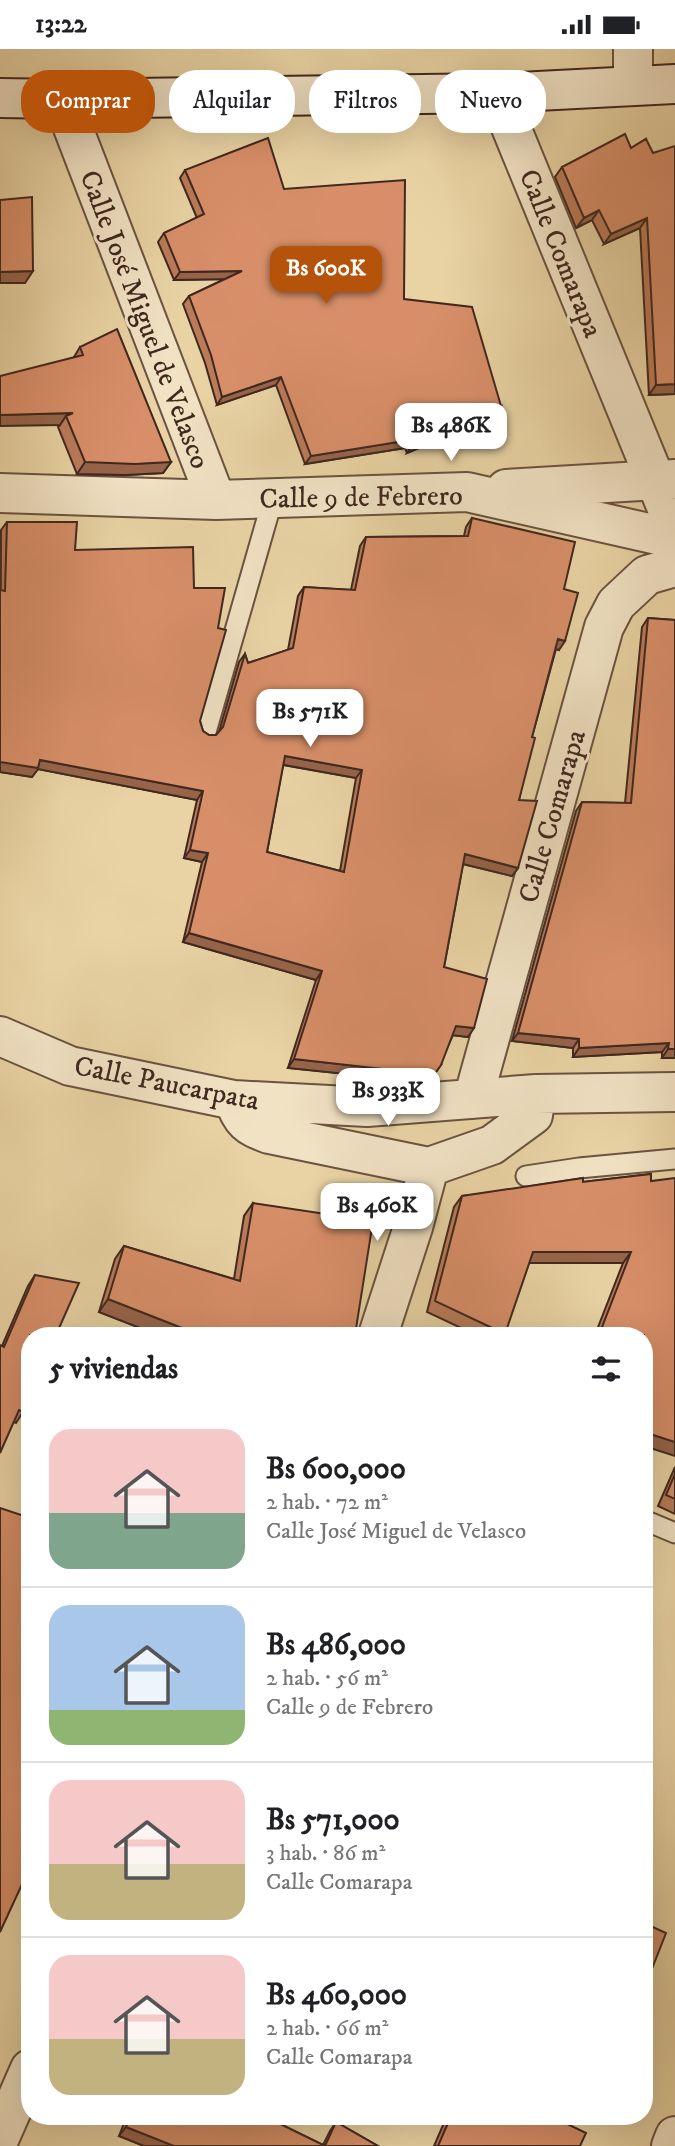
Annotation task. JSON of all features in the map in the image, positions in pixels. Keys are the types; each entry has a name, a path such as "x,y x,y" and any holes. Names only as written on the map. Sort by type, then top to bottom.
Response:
{"street":[{"path":"546,84 633,67 675,84"},
{"path":"155,98 435,94"},
{"path":"0,98 21,98"},
{"name":"Calle José Miguel de Velasco","path":"75,133 216,500"},
{"name":"Calle Comarapa","path":"514,133 665,479 675,528"},
{"path":"467,492 665,479"},
{"name":"Calle 9 de Febrero","path":"0,492 216,500 467,492 675,539"},
{"name":"Calle Comarapa","path":"473,1099 604,627 617,604 647,575 675,567"},
{"name":"Calle Paucarpata","path":"0,1035 71,1066 234,1100 367,1107 536,1094 675,1092"},
{"path":"234,1100 241,1120 269,1134 429,1167 492,1145 533,1115 536,1094"},
{"path":"381,1327 414,1227 429,1167"},
{"path":"0,2137 21,2089"},
{"path":"671,2146 675,2136"}],"lane":[{"path":"206,732 273,498"},
{"path":"526,1176 675,1159"},
{"path":"653,1524 675,1534"}],"building":[{"path":"625,134 631,148 646,139 653,153 675,146 675,384 656,385 647,218 611,234 599,210 584,218 562,167"},
{"path":"268,138 284,189 405,180 404,299 472,307 501,406 456,416 460,425 412,445 410,440 311,456 281,377 222,397 211,355 189,296 242,271 180,272 164,233 204,214 185,170"},
{"path":"32,197 33,271 0,272 0,200"},
{"path":"117,329 171,462 85,462 66,416 73,413 0,415 0,376 83,355 80,347"},
{"path":"472,518 575,542 564,589 578,593 565,641 558,639 532,737 535,738 519,800 537,801 518,868 465,854 444,967 487,979 474,1028 456,1026 436,1072 400,1074 401,1071 294,1059 322,971 189,933 208,853 190,850 203,791 40,760 38,768 0,762 0,590 5,591 7,522 77,522 75,550 193,547 194,588 225,588 218,628 226,630 200,721 203,731 209,735 216,735 223,727 245,654 248,663 293,648 304,587 355,590 366,537 468,536","holes":["285,756 362,770 344,872 267,852"]},
{"path":"648,618 675,620 675,1049 668,1049 669,1043 579,1048 579,1039 518,1033 582,802 631,803"},
{"path":"651,1174 651,1181 675,1178 675,1442 653,1435 653,1327 602,1327 631,1252 533,1252 507,1327 490,1327 435,1301 462,1196 583,1178 583,1182"},
{"path":"253,1203 373,1221 356,1327 180,1327 108,1299 124,1246 240,1281"},
{"path":"35,1275 79,1283 60,1327 21,1327 21,1411 19,1410 0,1453 0,1345 4,1347"},
{"path":"675,1474 675,1499 666,1495"},
{"path":"0,1508 21,1515 21,1886 0,1932"},
{"path":"653,1927 666,1933 653,1966"},
{"path":"282,2125 325,2146 174,2146 126,2127"},
{"path":"335,2125 341,2125 378,2146 325,2146"},
{"path":"447,2125 570,2125 586,2133 580,2146 438,2146"}]}
